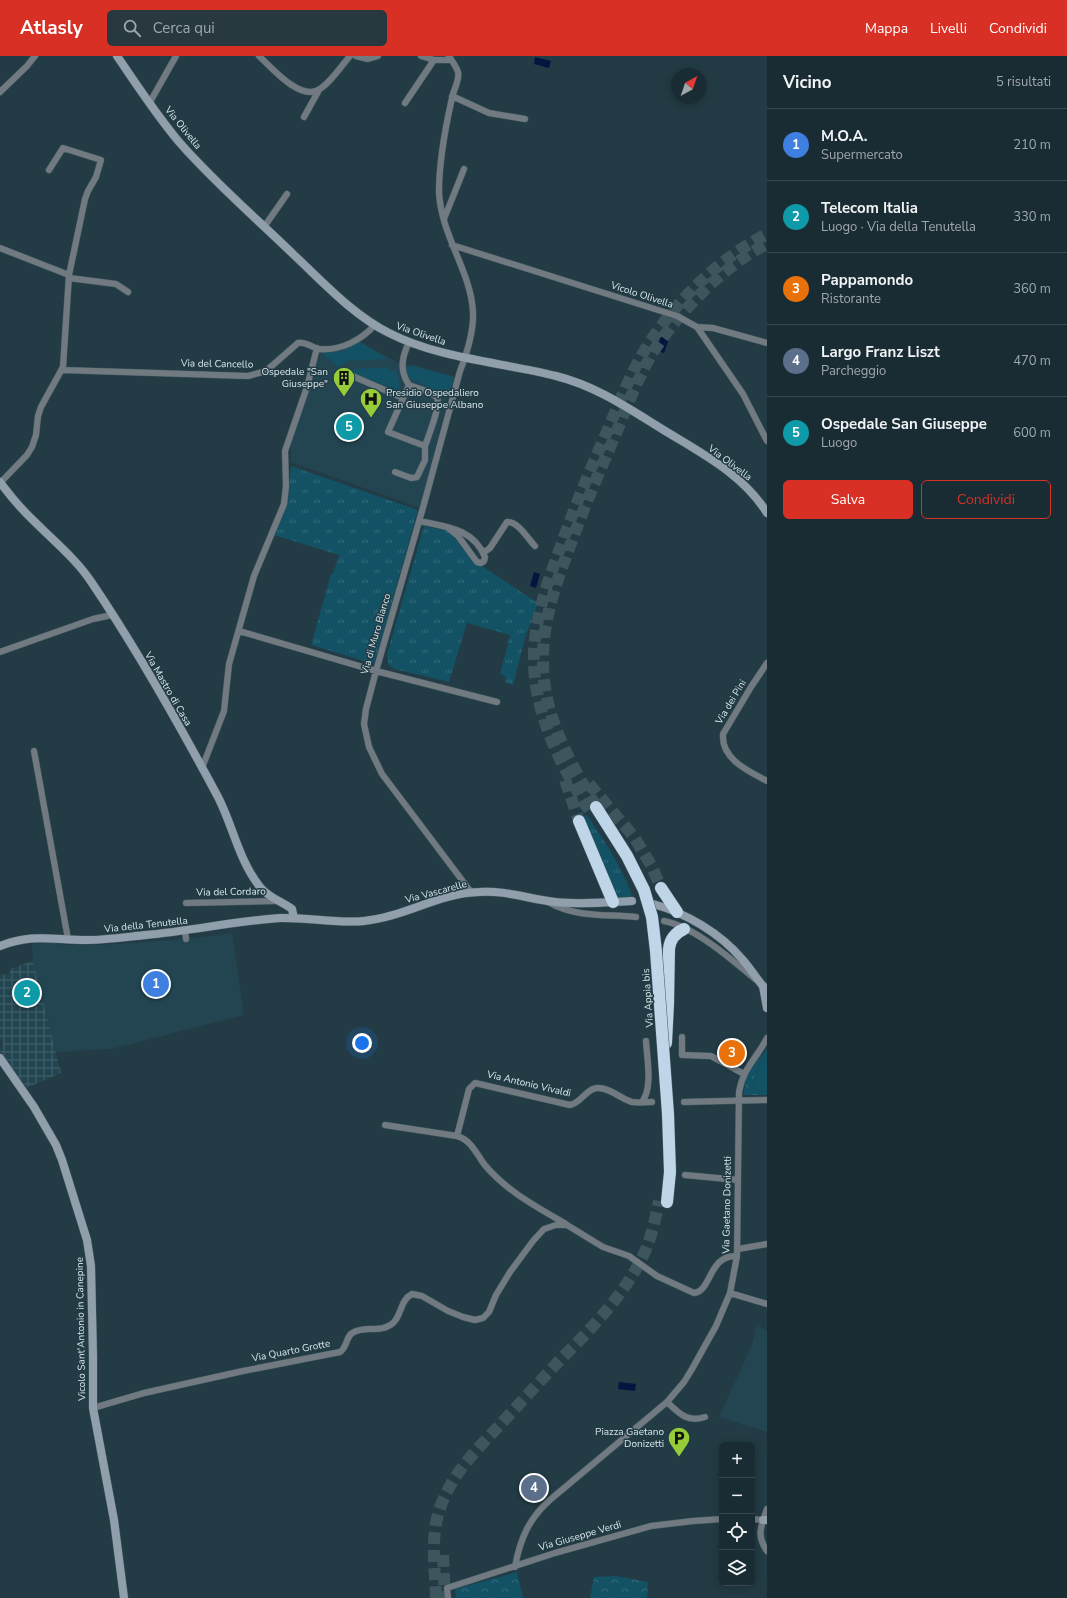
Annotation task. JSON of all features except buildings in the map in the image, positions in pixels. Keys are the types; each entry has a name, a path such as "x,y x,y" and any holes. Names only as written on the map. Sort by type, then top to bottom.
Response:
{"highway":[{"name":"Via Appia bis","path":"593,809 638,894 652,917 665,1064 662,1172 663,1202"},
{"path":"579,821 612,902"},
{"path":"661,888 677,912"},
{"name":"Via Appia bis","path":"638,894 644,920 649,956 664,1114"},
{"path":"665,1064 668,1022 669,945 674,935 684,928"}],"main road":[{"name":"Via Olivella","path":"117,56 169,128 192,156 342,299 375,325 409,342 466,357 566,378 587,386 605,395 711,459 751,492 767,513"},
{"name":"Via Mastro di Casa","path":"0,482 24,511 79,566 92,583 152,680 202,768 224,810 250,872 261,889 277,901 292,909 294,918"},
{"name":"Via Vascarelle","path":"294,918 346,922 365,921 383,918 434,900 471,892 504,892 545,901 563,903 612,902 638,894"},
{"path":"653,904 677,912 704,927 727,944 742,958 765,988 767,1008"},
{"name":"Via della Tenutella","path":"0,946 21,939 110,939 186,935 246,922 294,918"},
{"name":"Vicolo Sant'Antonio in Canepine","path":"0,1058 34,1107 53,1140 62,1160 87,1240 91,1266 93,1408 112,1513 124,1598"}],"street":[{"path":"0,92 34,56"},
{"path":"150,102 176,56"},
{"path":"259,56 295,88 305,92 319,90"},
{"path":"304,117 319,90 350,56"},
{"path":"356,56 368,60 378,56"},
{"path":"421,56 434,60 450,58"},
{"name":"Via di Muro Bianco","path":"450,58 458,72 458,77 452,96 442,149 440,201 443,219 467,283 473,308 472,331 466,357 460,371 376,671 366,709 364,724 366,739 374,759 385,778 471,892"},
{"path":"406,103 434,60"},
{"path":"452,96 489,113 525,119"},
{"path":"0,482 32,447 36,435 38,416 41,407 62,370 65,354 69,276 85,199 96,177 101,160 63,148 49,170"},
{"path":"443,219 464,169"},
{"path":"264,226 288,194"},
{"name":"Vicolo Olivella","path":"452,245 677,316 697,327 743,394 767,441"},
{"path":"0,248 69,276 116,284 128,292"},
{"name":"Via del Cancello","path":"62,370 248,376 266,371 298,343 303,342 317,348 336,348 344,346 366,335 375,325"},
{"path":"697,327 713,328 767,343"},
{"path":"395,472 411,478 417,477 425,460 425,446 438,406 436,397 432,394 408,384 402,366 403,356 409,342"},
{"path":"202,768 224,711 229,664 257,567 284,504 286,486 286,451 307,387 317,348"},
{"path":"348,374 403,398"},
{"path":"408,384 388,432 425,446"},
{"path":"419,521 462,530 484,552 484,561 481,563 477,562 458,536 448,528"},
{"path":"484,552 490,548 507,522 510,521 516,525 535,546"},
{"path":"0,652 88,621 112,615"},
{"path":"239,631 376,671 497,702"},
{"name":"Via dei Pini","path":"767,663 723,734 724,747 731,758 749,771 767,781"},
{"path":"34,751 68,939"},
{"name":"Via del Cordaro","path":"186,903 277,901"},
{"path":"545,901 575,913 598,916 636,917"},
{"path":"664,921 684,928 726,955 765,988"},
{"path":"682,1037 682,1055 711,1056 744,1074"},
{"name":"Via Gaetano Donizetti","path":"515,1567 524,1534 531,1520 541,1508 667,1402 684,1382 700,1358 730,1293 737,1256 738,1102 740,1087 744,1074 767,1038"},
{"path":"642,1102 646,1096 648,1087 646,1041"},
{"name":"Via Gaetano Donizetti","path":"758,1053 767,1046"},
{"name":"Via Antonio Vivaldi","path":"457,1136 469,1089 475,1083 570,1105 577,1102 596,1088 606,1090 630,1101 652,1102"},
{"path":"684,1102 738,1102 767,1100"},
{"path":"385,1125 457,1136 468,1142 485,1165 507,1186 527,1201 603,1247 629,1256 657,1276 691,1293 697,1293 701,1290 723,1259 737,1256"},
{"path":"685,1175 738,1180"},
{"name":"Via Quarto Grotte","path":"93,1408 128,1397 167,1388 340,1352 345,1348 349,1336 354,1331 383,1328 393,1323 398,1317 405,1300 412,1294 422,1296 458,1316 472,1320 480,1319 489,1312 496,1295 510,1272 541,1231 552,1226 567,1225"},
{"path":"738,1249 767,1244"},
{"path":"730,1293 767,1304"},
{"path":"667,1402 681,1414 689,1418 696,1419 705,1417"},
{"path":"767,1509 760,1537 767,1551"},
{"name":"Via Giuseppe Verdi","path":"448,1598 447,1588 555,1553 656,1525 719,1519"},
{"path":"755,1519 765,1520"}],"shaded area":[{"path":"535,57 551,61 549,68 534,64"},
{"path":"661,336 669,339 664,353 657,351"},
{"name":"Presidio Ospedaliero San Giuseppe Albano","path":"359,341 404,366 411,364 455,377 448,397 420,508 291,462 291,442 321,352 342,351"},
{"path":"534,572 540,574 536,588 530,586"},
{"path":"232,933 244,1015 111,1049 56,1052 33,961 32,944 49,942 63,945 99,945 186,939"},
{"path":"33,961 61,1073 26,1088 0,1051 3,1043 0,1041 0,975 8,974 12,968"},
{"path":"757,1324 767,1331 767,1432 719,1417 752,1345"},
{"path":"619,1382 636,1384 635,1391 618,1389"}],"green space":[{"path":"359,341 387,359 347,361 339,368 321,352 342,351"},
{"path":"413,366 454,377 448,397 410,379 405,367"},
{"path":"388,367 389,371 397,371 400,388 399,391 353,373 353,369"},
{"path":"291,466 418,510 374,664 311,645 331,574 333,574 339,555 274,535 288,501"},
{"path":"424,526 448,531 479,564 538,603 525,638 513,685 505,682 506,677 500,674 510,635 467,623 449,682 394,669 388,664 387,654"},
{"path":"587,815 619,866 633,899 619,898 611,890 583,817"},
{"path":"767,1049 767,1063 760,1061 752,1087 767,1092 767,1095 743,1095 747,1074"},
{"path":"760,1061 767,1063 767,1092 752,1087"},
{"path":"517,1572 523,1598 456,1598 455,1589"},
{"path":"616,1576 648,1582 647,1598 590,1598 594,1577"}],"tunnel":[{"path":"589,810 569,776 552,741 545,723 536,686 534,650 538,618 546,587 588,475 627,384 646,347 677,306 704,278 734,254 767,234"},
{"path":"596,806 567,755 559,737 547,700 544,681 543,647 547,617 555,588 591,491 637,383 653,352 676,321 704,291 735,264 767,244"},
{"path":"565,780 579,821"},
{"path":"589,784 634,837 651,865 661,888"},
{"path":"436,1598 434,1553 435,1530 440,1508 451,1484 474,1453 593,1326 623,1289 632,1276 647,1247 654,1225 659,1201"},
{"path":"443,1555 445,1598"}],"place":[{"name":"Ospedale \"San Giuseppe\"","path":"344,398"},
{"name":"Presidio Ospedaliero San Giuseppe Albano","path":"371,418"},
{"name":"Ospedale San Giuseppe","path":"349,427"},
{"name":"M.O.A.","path":"156,984"},
{"name":"Telecom Italia","path":"27,993"},
{"name":"Pappamondo","path":"732,1053"},
{"name":"Piazza Gaetano Donizetti","path":"679,1458"},
{"name":"Largo Franz Liszt","path":"534,1488"}]}
